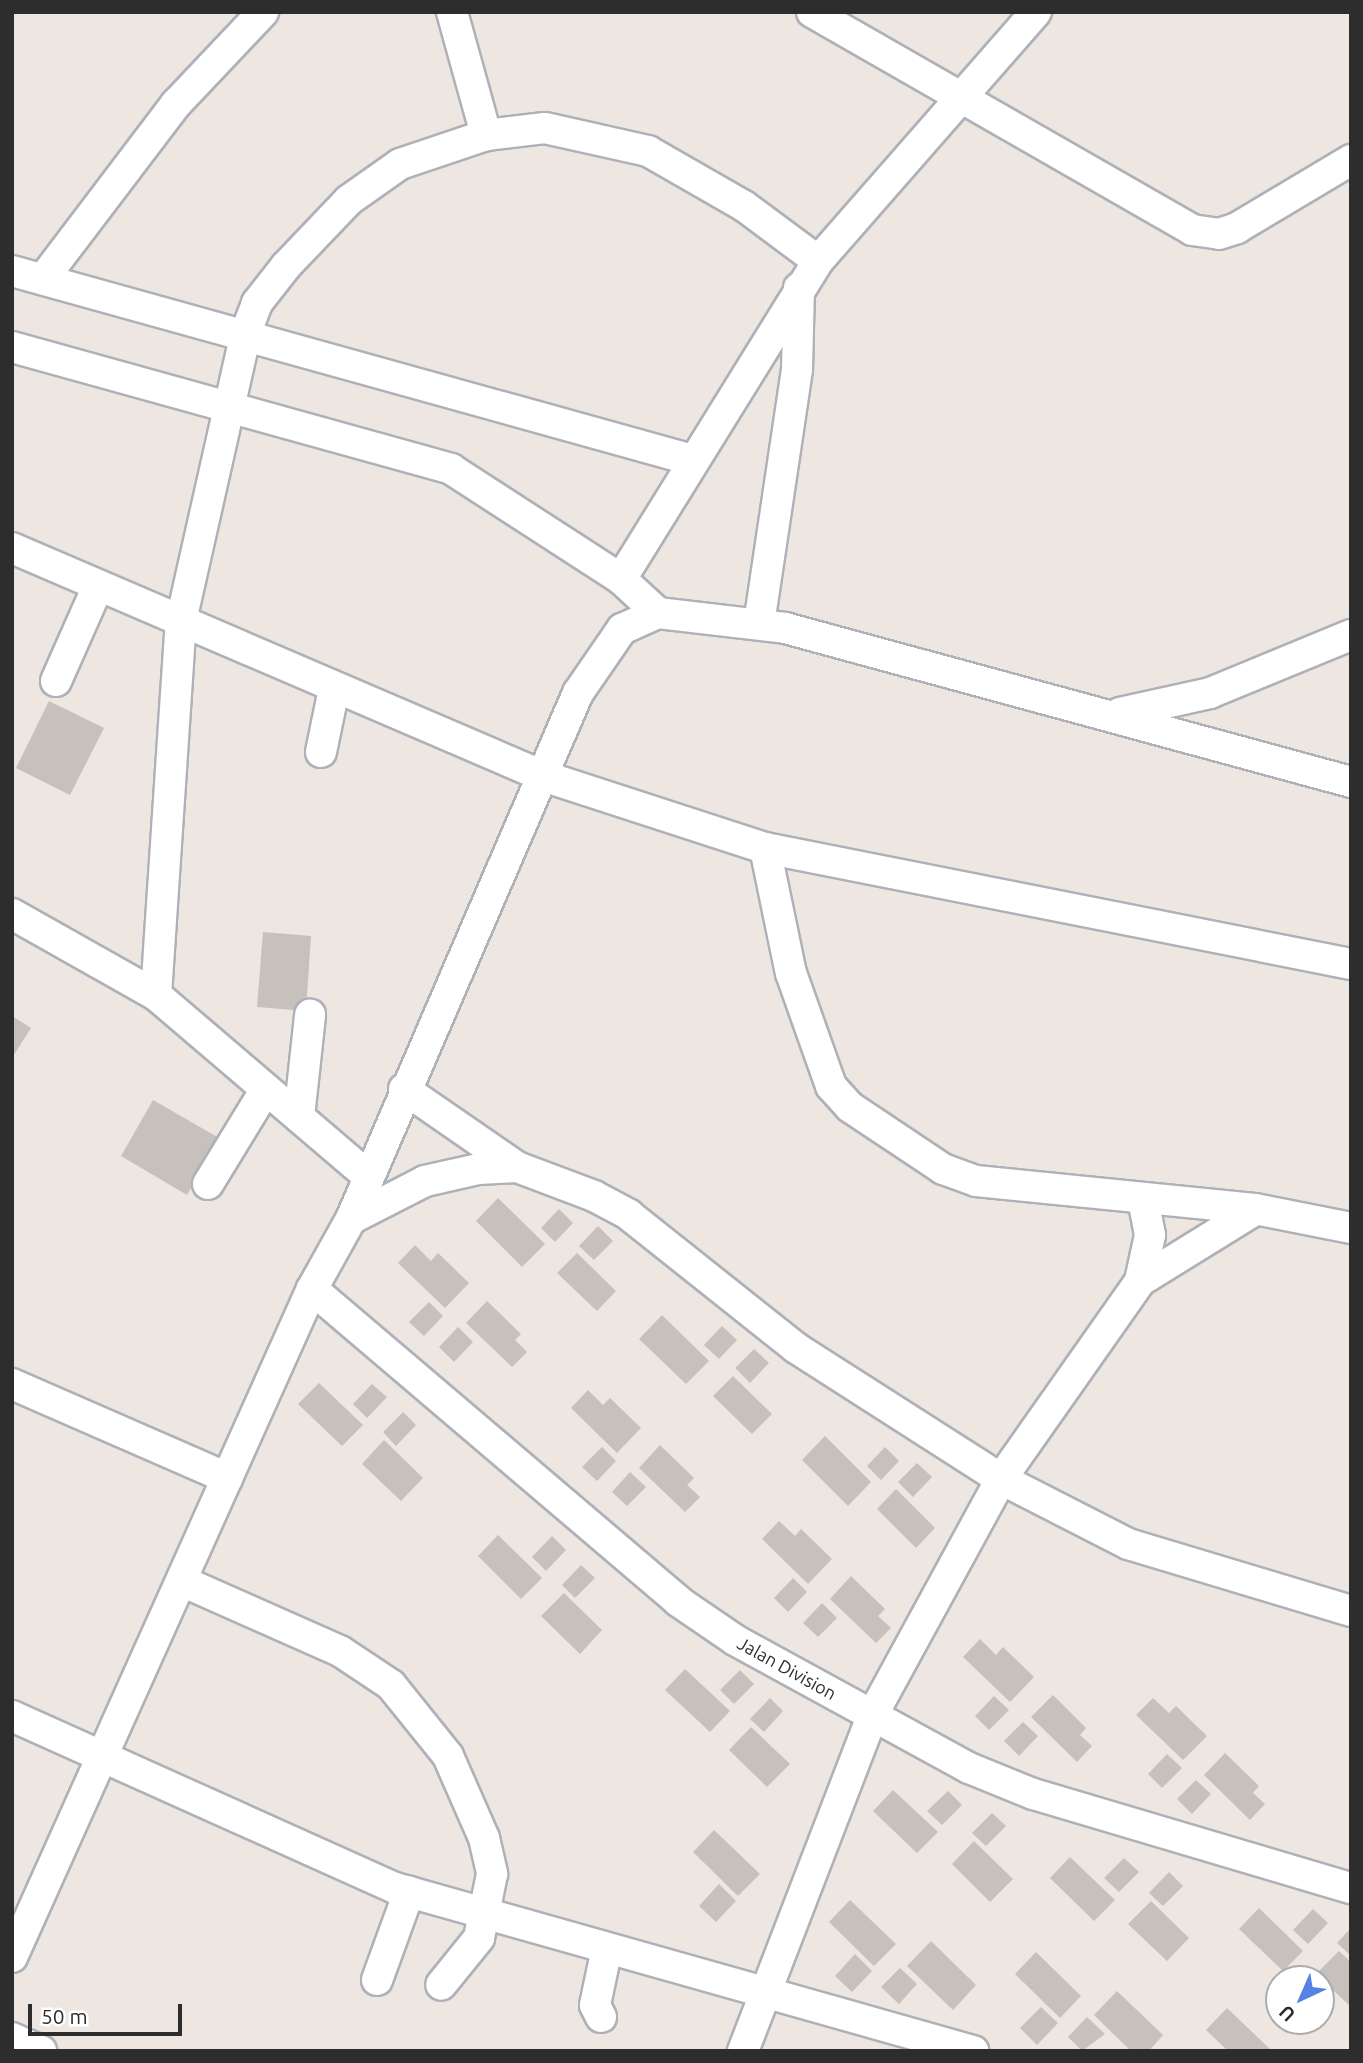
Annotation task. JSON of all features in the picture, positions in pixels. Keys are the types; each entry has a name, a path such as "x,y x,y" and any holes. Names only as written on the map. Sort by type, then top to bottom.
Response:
{"street":[{"path":"43,279 176,104 263,12"},
{"path":"452,12 486,135"},
{"path":"811,12 954,99 1205,233 1237,228 1351,160"},
{"path":"621,579 692,460 818,261 954,99 1036,12"},
{"path":"156,995 181,621 246,332 270,284 349,200 400,164 486,135 545,128 648,151 744,206 818,261"},
{"path":"12,271 246,332 692,460"},
{"path":"759,624 797,369 799,288"},
{"path":"12,346 451,469 621,579 658,612"},
{"path":"16,560 99,586 334,689 544,776 765,848 1351,964"},
{"path":"56,681 99,586"},
{"path":"12,1957 184,1582 227,1478 312,1289 351,1219 404,1089 602,649 633,620 658,612 759,624 1113,714 1351,782"},
{"path":"1113,714 1210,693 1351,635"},
{"path":"321,752 334,689"},
{"path":"1205,739 1210,693"},
{"path":"765,848 791,974 822,1071 840,1098 960,1177 1144,1203 1255,1209 1351,1228"},
{"path":"12,914 156,995 367,1175"},
{"path":"299,1116 310,1015"},
{"path":"208,1184 266,1089"},
{"path":"404,1089 517,1167 629,1215 796,1348 1001,1479 1140,1549 1351,1611"},
{"path":"351,1219 425,1181 517,1167"},
{"path":"743,2051 761,1991 873,1714 1001,1479 1140,1281 1150,1235 1144,1203"},
{"path":"1140,1281 1255,1209"},
{"name":"Jalan Division","path":"312,1289 678,1601 735,1640 970,1768 1033,1794 1351,1888"},
{"path":"12,1384 227,1478"},
{"path":"184,1582 340,1651 391,1685 424,1720 469,1797 484,1838 492,1874 488,1915 474,1946 441,1985"},
{"path":"12,1716 103,1759 409,1892 973,2051"},
{"path":"377,1980 409,1892"},
{"path":"601,2017 596,1998 607,1948"},
{"path":"12,2038 41,2051"}],"building":[{"path":"49,701 104,728 70,795 16,768"},
{"path":"263,932 311,936 306,1011 257,1007"},
{"path":"12,1016 31,1028 12,1058"},
{"path":"153,1100 219,1138 187,1195 121,1156"},
{"path":"498,1198 545,1244 522,1267 476,1221"},
{"path":"559,1209 573,1223 555,1242 541,1228"},
{"path":"598,1226 613,1241 594,1260 579,1246"},
{"path":"415,1245 431,1261 438,1253 469,1283 445,1308 398,1263"},
{"path":"577,1253 616,1291 597,1311 557,1273"},
{"path":"487,1301 521,1334 515,1340 527,1352 512,1367 466,1323"},
{"path":"429,1302 443,1316 424,1336 409,1322"},
{"path":"662,1315 709,1361 686,1384 639,1339"},
{"path":"722,1326 737,1340 719,1359 704,1345"},
{"path":"458,1327 473,1342 454,1362 439,1347"},
{"path":"754,1349 769,1363 750,1383 735,1368"},
{"path":"733,1376 772,1414 752,1434 713,1396"},
{"path":"319,1383 363,1425 342,1446 298,1404"},
{"path":"372,1384 387,1397 367,1418 353,1404"},
{"path":"588,1390 603,1405 610,1398 641,1428 617,1453 571,1408"},
{"path":"403,1412 416,1425 396,1446 383,1432"},
{"path":"825,1436 871,1482 848,1506 802,1460"},
{"path":"384,1440 423,1478 401,1501 362,1464"},
{"path":"660,1445 694,1478 687,1485 700,1497 685,1512 639,1468"},
{"path":"602,1447 616,1461 597,1481 582,1467"},
{"path":"885,1447 899,1461 881,1480 867,1466"},
{"path":"917,1463 932,1477 913,1497 898,1482"},
{"path":"630,1472 646,1487 627,1506 612,1492"},
{"path":"896,1489 935,1528 916,1548 877,1509"},
{"path":"779,1521 795,1536 801,1529 832,1559 808,1584 762,1539"},
{"path":"498,1535 542,1578 521,1599 478,1556"},
{"path":"552,1536 566,1550 546,1571 532,1557"},
{"path":"581,1565 595,1578 575,1598 562,1585"},
{"path":"851,1576 885,1609 878,1616 891,1628 876,1643 830,1599"},
{"path":"793,1578 807,1592 788,1612 774,1598"},
{"path":"564,1593 602,1630 580,1654 541,1616"},
{"path":"822,1603 837,1618 818,1637 803,1623"},
{"path":"980,1639 996,1655 1003,1647 1034,1677 1010,1702 963,1657"},
{"path":"685,1669 730,1711 710,1732 665,1690"},
{"path":"740,1670 754,1684 734,1704 720,1690"},
{"path":"1053,1695 1086,1728 1080,1735 1092,1746 1077,1762 1031,1717"},
{"path":"994,1696 1009,1710 989,1730 975,1716"},
{"path":"770,1698 783,1711 764,1732 750,1719"},
{"path":"1153,1698 1169,1713 1176,1706 1207,1736 1183,1760 1136,1715"},
{"path":"1023,1722 1038,1736 1019,1756 1004,1741"},
{"path":"751,1727 790,1764 767,1787 729,1750"},
{"path":"1225,1753 1259,1786 1253,1793 1265,1804 1250,1820 1204,1775"},
{"path":"1167,1754 1182,1768 1162,1788 1148,1774"},
{"path":"1196,1780 1211,1794 1192,1814 1177,1799"},
{"path":"893,1790 938,1832 917,1853 873,1811"},
{"path":"948,1791 962,1805 942,1825 927,1811"},
{"path":"992,1813 1006,1826 986,1846 972,1833"},
{"path":"714,1830 760,1874 738,1896 693,1852"},
{"path":"974,1841 1013,1879 990,1902 952,1864"},
{"path":"1070,1857 1115,1900 1094,1921 1050,1878"},
{"path":"1124,1858 1139,1872 1119,1892 1104,1878"},
{"path":"1169,1872 1183,1886 1163,1906 1149,1893"},
{"path":"719,1884 736,1901 716,1922 699,1906"},
{"path":"850,1900 896,1944 874,1966 829,1922"},
{"path":"1151,1901 1189,1938 1167,1961 1128,1924"},
{"path":"1259,1908 1303,1951 1289,1965 1277,1965 1239,1929"},
{"path":"1313,1909 1328,1923 1308,1944 1293,1930"},
{"path":"1351,1928 1351,1956 1337,1943"},
{"path":"931,1941 976,1985 953,2010 907,1966"},
{"path":"1339,1951 1351,1962 1351,2007 1335,1992 1335,1965 1325,1965"},
{"path":"1036,1952 1081,1996 1060,2018 1015,1974"},
{"path":"855,1954 872,1971 852,1992 835,1976"},
{"path":"900,1968 917,1984 899,2004 881,1987"},
{"path":"1117,1991 1163,2035 1149,2051 1131,2051 1094,2015"},
{"path":"1041,2007 1058,2023 1037,2045 1020,2028"},
{"path":"1227,2008 1272,2051 1228,2051 1206,2030"},
{"path":"1087,2017 1105,2034 1082,2051 1068,2037"}]}
